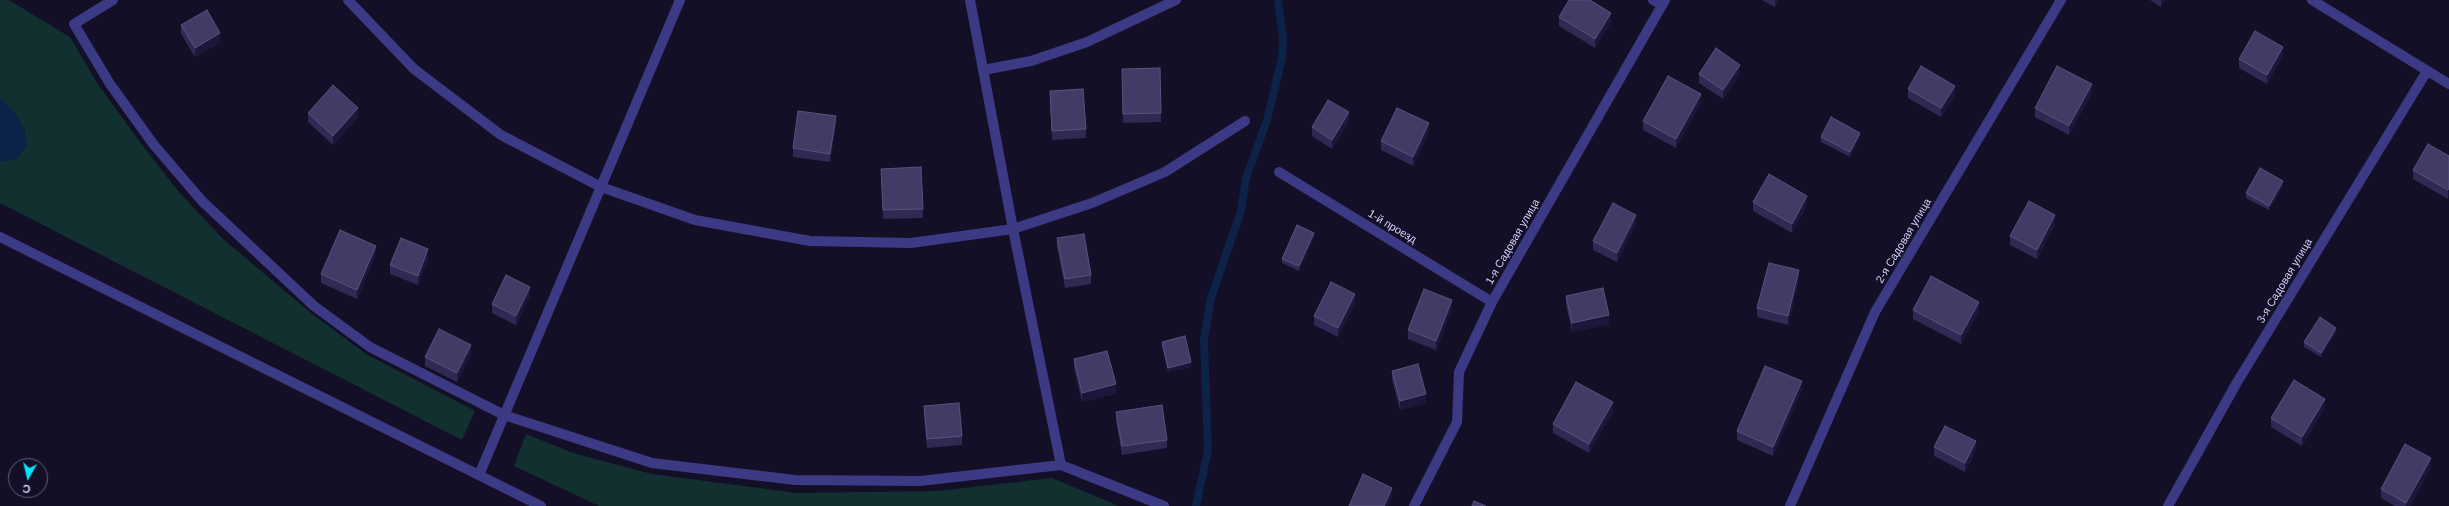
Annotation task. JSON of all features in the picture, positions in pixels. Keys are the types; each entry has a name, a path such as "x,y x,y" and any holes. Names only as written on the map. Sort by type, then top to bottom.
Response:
{"street":[{"path":"113,0 74,24 110,84 154,145 202,201 314,306 370,347 504,415 652,463 795,480 920,481 1061,465 1164,506"},
{"path":"348,0 414,69 502,135 601,187 695,220 810,242 910,243 1013,229 1092,203 1165,172 1245,121"},
{"path":"479,475 680,0"},
{"path":"970,0 1013,229 1061,465"},
{"path":"983,70 1031,61 1087,42 1176,0"},
{"name":"2-я Садовая улица","path":"1790,506 1875,312 2061,0"},
{"path":"2312,0 2449,84"},
{"name":"1-я Садовая улица","path":"1414,506 1457,422 1459,372 1492,302 1660,2"},
{"name":"3-я Садовая улица","path":"2168,506 2236,384 2428,71"},
{"name":"1-й проезд","path":"1279,172 1492,302"},
{"path":"0,237 541,506"}],"green space":[{"path":"0,0 9,0 70,37 97,83 140,142 178,191 223,239 311,313 366,354 475,411 462,440 0,203 0,162 17,158 26,146 24,129 14,112 0,98"},
{"path":"526,434 573,453 652,474 797,493 937,491 1052,478 1119,506 599,506 514,466"}],"water":[{"path":"0,98 14,112 24,129 26,146 17,158 0,162"}],"building":[{"path":"1569,0 1590,0 1611,13 1595,39 1559,17"},
{"path":"207,10 220,33 195,48 181,25"},
{"path":"2255,31 2283,47 2267,75 2239,59"},
{"path":"1716,48 1740,65 1723,90 1699,74"},
{"path":"1921,66 1955,86 1941,108 1908,89"},
{"path":"2057,66 2092,84 2069,126 2035,108"},
{"path":"1160,68 1161,113 1123,114 1122,69"},
{"path":"1668,76 1701,94 1676,139 1643,121"},
{"path":"333,85 358,108 333,136 308,113"},
{"path":"1083,89 1086,129 1052,131 1050,91"},
{"path":"1328,100 1349,112 1332,140 1312,127"},
{"path":"1397,108 1429,123 1413,157 1381,141"},
{"path":"798,111 836,116 830,154 793,148"},
{"path":"1831,117 1860,133 1850,152 1821,137"},
{"path":"2428,144 2449,156 2448,190 2413,170"},
{"path":"921,167 923,209 883,210 881,169"},
{"path":"2260,168 2283,181 2269,206 2246,193"},
{"path":"1769,174 1807,196 1792,224 1753,202"},
{"path":"2029,201 2055,215 2037,250 2010,236"},
{"path":"1613,203 1636,215 1617,253 1593,241"},
{"path":"1297,225 1314,233 1299,266 1282,259"},
{"path":"340,230 376,246 357,290 321,274"},
{"path":"1084,234 1091,275 1065,279 1057,238"},
{"path":"401,238 428,249 418,276 390,265"},
{"path":"1769,263 1799,270 1788,316 1757,308"},
{"path":"506,275 530,287 516,316 492,304"},
{"path":"1931,276 1979,302 1961,335 1913,310"},
{"path":"1331,282 1355,294 1338,328 1314,316"},
{"path":"1603,288 1609,315 1572,323 1566,296"},
{"path":"1424,289 1452,300 1436,341 1408,330"},
{"path":"2320,317 2336,328 2321,353 2304,342"},
{"path":"439,329 471,345 457,373 425,357"},
{"path":"1185,336 1191,362 1168,368 1162,342"},
{"path":"1107,351 1116,384 1082,393 1074,359"},
{"path":"1418,364 1426,394 1400,401 1392,371"},
{"path":"1765,366 1802,381 1773,447 1737,431"},
{"path":"2294,380 2325,399 2302,437 2271,418"},
{"path":"1576,382 1613,402 1589,444 1553,424"},
{"path":"959,403 962,436 927,439 924,406"},
{"path":"1162,405 1167,440 1122,446 1116,412"},
{"path":"1945,426 1976,441 1965,463 1934,447"},
{"path":"2405,444 2431,458 2406,503 2381,489"},
{"path":"1363,474 1392,488 1384,506 1349,506"},
{"path":"1474,501 1486,506 1472,506"}],"waterway":[{"path":"1196,506 1208,450 1204,340 1211,298 1241,211 1246,178 1267,120 1282,58 1283,39 1278,0"}]}
